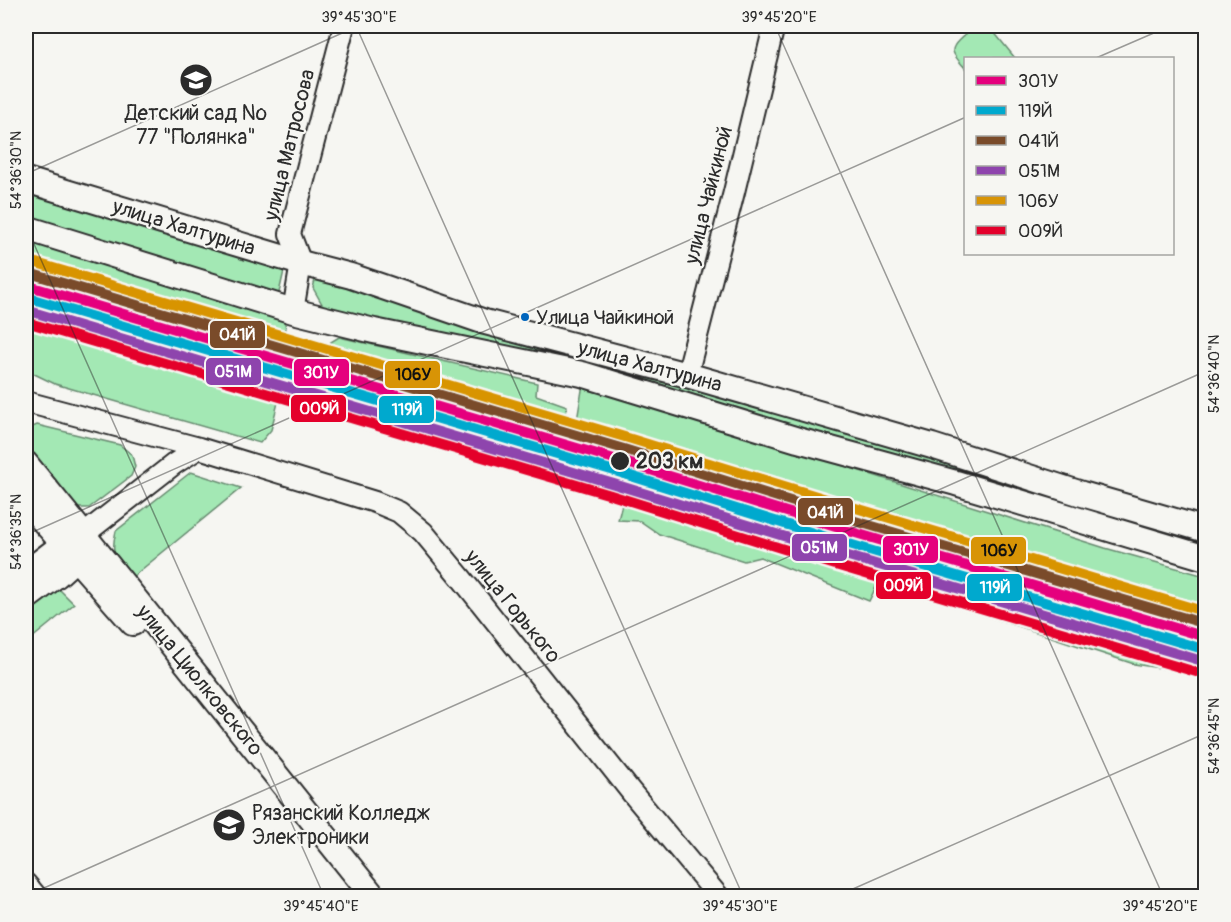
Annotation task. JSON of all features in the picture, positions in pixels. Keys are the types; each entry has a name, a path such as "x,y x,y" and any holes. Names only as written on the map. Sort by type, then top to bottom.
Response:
{"main road":[{"name":"улица Халтурина","path":"26,180 351,276 485,322 687,375 932,446 1082,494 1206,530"},
{"name":"улица Халтурина","path":"26,228 293,311 374,331 582,374 798,440 956,483 1206,558"},
{"name":"улица Циолковского","path":"26,464 75,546 352,897"},
{"name":"улица Циолковского","path":"26,501 75,546 373,897"},
{"path":"26,573 75,546"},
{"path":"26,598 57,575 75,546"}],"street":[{"name":"улица Матросова","path":"301,263 290,234 344,26"},
{"name":"улица Чайкиной","path":"687,375 774,26"},
{"path":"293,311 301,263"},
{"name":"улица Горького","path":"27,402 199,448 375,502 399,512 423,532 462,579 718,897"},
{"path":"75,546 174,464 199,448"},
{"path":"26,884 36,897"}],"green space":[{"path":"977,26 989,26 1014,57 964,57 964,67 953,51 959,40"},
{"path":"26,189 282,265 284,271 278,297 26,216"},
{"path":"26,236 284,318 291,356 26,276"},
{"path":"322,275 1205,538 1205,551 326,311 313,288 315,280"},
{"path":"26,306 283,383 271,430 260,443 55,384 26,370"},
{"path":"339,337 537,383 536,395 567,406 564,432 336,368 325,351 326,345"},
{"path":"583,384 1105,548 1205,576 1205,632 575,433"},
{"path":"37,425 120,445 132,455 135,467 131,476 89,508 78,508 67,502 27,447 28,429"},
{"path":"191,472 241,488 130,579 115,557 116,531"},
{"path":"642,501 821,559 976,596 1205,661 1205,675 1134,664 879,581 869,601 760,557 744,561 659,534 640,521 618,520 622,504 640,510"},
{"path":"59,589 74,604 26,643 26,606 45,592"}],"transit line":[{"name":"106У","path":"33,262 1206,612"},
{"name":"041Й","path":"29,273 1206,624"},
{"name":"301У","path":"26,285 1206,637"},
{"name":"119Й","path":"26,297 618,472 839,541 1203,649"},
{"name":"051М","path":"26,310 1199,660"},
{"name":"009Й","path":"26,322 611,495 832,564 1196,672"}],"place":[{"name":"Детский сад № 77 \"Полянка\"","path":"196,80"},
{"name":"Улица Чайкиной","path":"525,317"},
{"name":"203 км","path":"620,461"},
{"name":"Рязанский Колледж Электроники","path":"229,825"}]}
